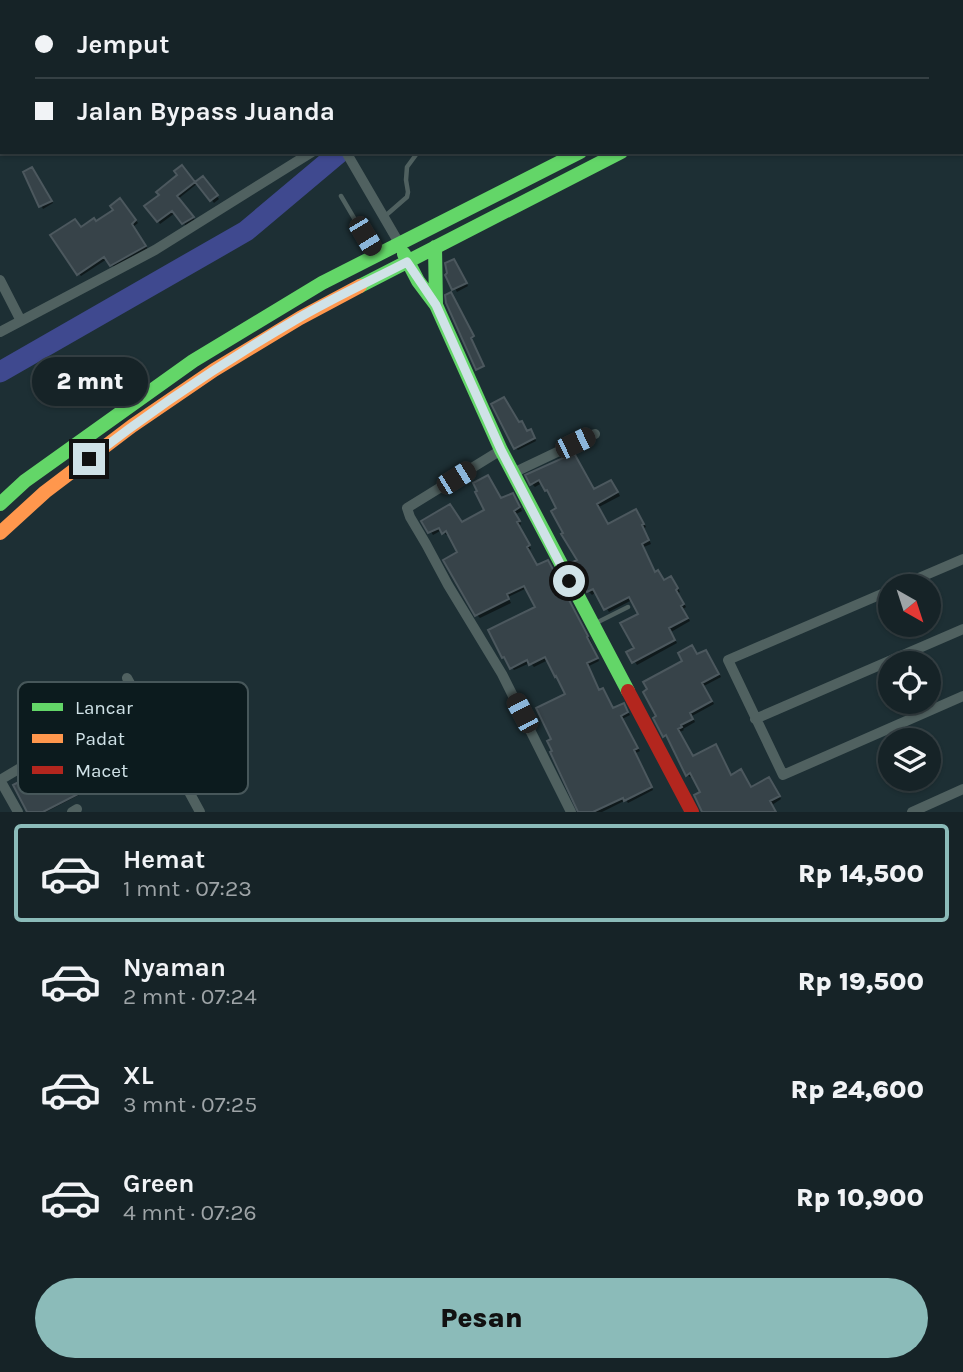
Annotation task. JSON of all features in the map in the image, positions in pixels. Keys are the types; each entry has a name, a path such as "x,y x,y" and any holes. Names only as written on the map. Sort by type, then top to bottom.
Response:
{"main road":[{"path":"0,504 36,473 193,361 322,283 576,154"},
{"path":"0,533 45,492 132,426 214,370 300,317 617,154"},
{"path":"398,243 407,262 436,305 501,450 692,812"},
{"path":"435,247 436,305"},
{"path":"144,396 148,405 156,410"}],"street":[{"path":"0,332 155,250 309,154"},
{"path":"349,157 398,243"},
{"path":"0,280 21,321"},
{"path":"513,473 595,433"},
{"path":"501,450 407,508 448,585 502,674 571,812"},
{"path":"928,574 963,559"},
{"path":"878,596 728,660 783,775 963,696"},
{"path":"755,719 963,629"},
{"path":"127,678 129,682"},
{"path":"18,769 0,780 18,812"},
{"path":"914,812 963,789"},
{"path":"190,794 200,812"}],"lane":[{"path":"384,217 407,197 407,167 417,154"},
{"path":"341,196 376,256"},
{"path":"592,625 628,607"}],"building":[{"path":"182,165 195,182 177,196 194,217 182,224 172,211 157,222 144,206 159,195 156,192 177,175 174,171"},
{"path":"32,167 52,201 39,207 23,172"},
{"path":"203,176 218,195 210,201 195,182"},
{"path":"120,198 136,220 132,224 146,246 110,266 104,257 77,275 50,235 75,219 81,227 94,218 96,221 113,210 110,206"},
{"path":"454,259 467,283 452,290 445,275 445,263"},
{"path":"451,292 474,336 471,338 484,366 476,370 446,303 445,295"},
{"path":"504,397 519,422 522,421 527,431 531,429 535,438 514,449 491,404"},
{"path":"574,453 594,489 611,480 618,492 597,504 608,524 636,509 649,540 642,544 655,572 658,570 664,580 671,576 688,618 669,628 675,640 632,663 626,652 634,648 620,623 638,614 629,597 604,610 593,589 587,592 571,563 577,560 551,511 556,508 547,490 545,491 539,480 530,485 525,475"},
{"path":"488,475 501,498 513,493 520,507 514,511 530,545 527,547 537,565 548,560 588,636 598,658 587,663 599,690 603,688 613,708 624,703 628,712 621,716 638,748 634,750 652,787 624,801 623,798 593,812 578,812 550,752 552,751 547,741 551,739 536,708 565,694 545,657 529,665 527,660 510,669 488,630 535,607 524,586 507,594 509,599 475,616 443,560 457,552 446,531 442,534 439,528 428,533 421,521 450,504 462,522 484,510 473,483"},
{"path":"692,645 697,654 706,650 719,674 702,683 712,701 690,713 693,719 678,729 693,756 716,744 731,775 741,769 751,787 769,777 780,796 770,801 776,812 702,812 694,795 700,792 690,773 686,776 666,735 663,737 653,718 656,716 643,692 647,689 643,682 682,661 678,653"},
{"path":"18,782 18,794 78,794 43,812 27,812 13,785"}],"waterway":[{"path":"0,372 246,231 338,154"}],"traffic: fast":[{"path":"0,504 25,481 193,361 322,283 576,154"},
{"path":"360,286 617,154"},
{"path":"435,247 436,305"},
{"path":"404,254 418,281 436,305 501,450 628,691"}],"traffic: slow":[{"path":"0,533 45,492 132,426 214,370 300,318 360,286"}],"traffic: jam":[{"path":"628,691 692,812"}],"route":[{"path":"89,459 214,370 300,317 407,262 436,305 501,450 569,581"}]}
